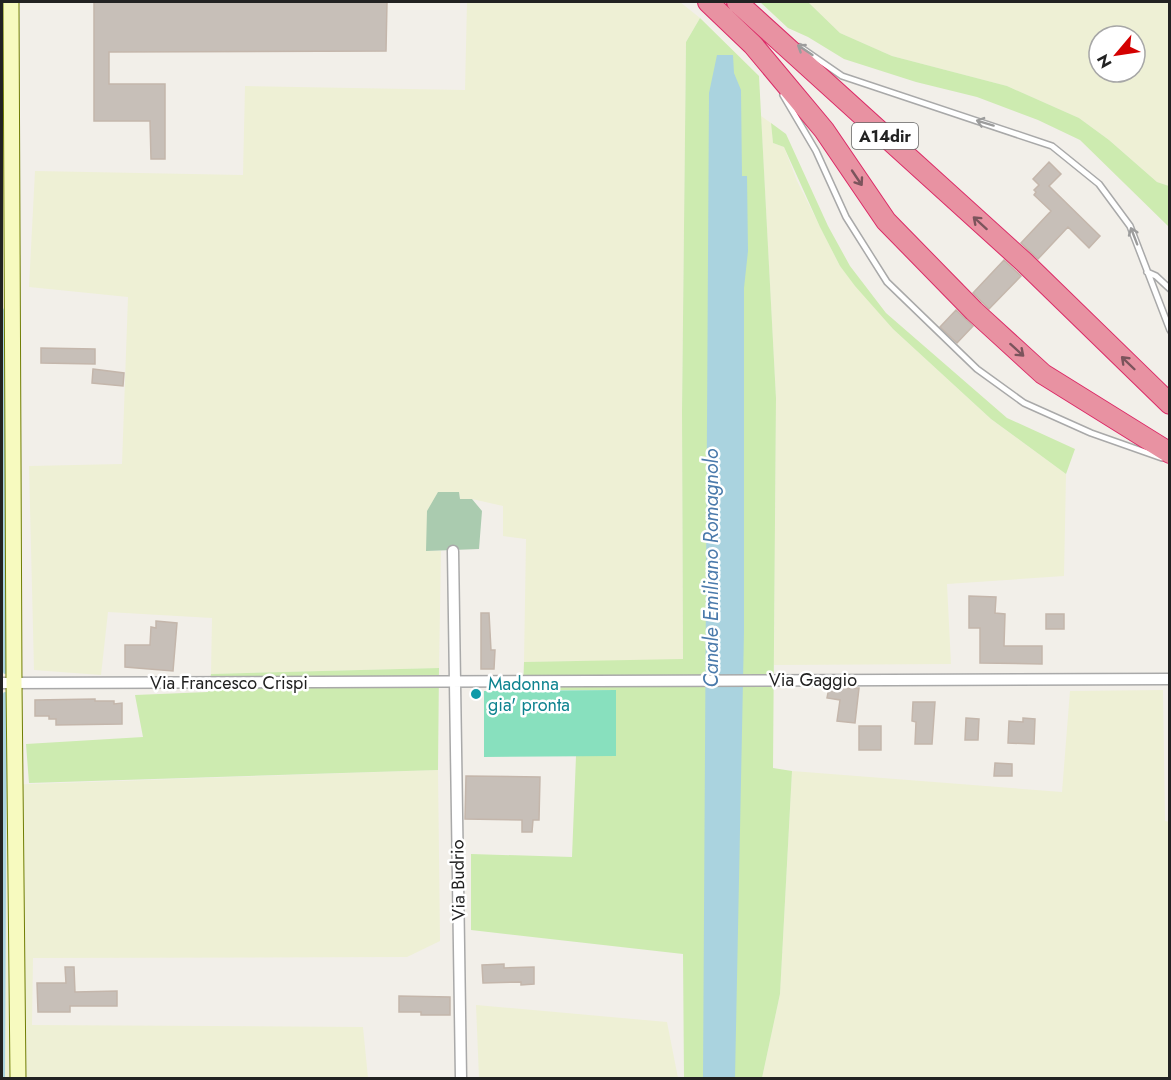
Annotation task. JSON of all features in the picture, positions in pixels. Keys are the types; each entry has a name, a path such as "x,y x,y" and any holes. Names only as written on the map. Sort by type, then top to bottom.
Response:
{"highway":[{"name":"A14dir","path":"708,2 753,45 824,130 886,221 974,311 1043,374 1170,453"},
{"name":"A14dir","path":"741,6 1024,262 1170,404"}],"main road":[{"path":"11,2 8,683 18,1078"}],"street":[{"name":"Via Budrio","path":"453,551 461,1078"},
{"name":"Via Gaggio","path":"456,682 1170,679"},
{"name":"Via Francesco Crispi","path":"8,683 456,682"}],"lane":[{"path":"741,6 842,76 1052,146 1100,184 1130,226 1170,330"},
{"path":"753,45 776,83"},
{"path":"782,93 816,151 846,217 887,282 977,369 1024,402 1091,433 1170,461"},
{"path":"1148,272 1170,289"}],"green space":[{"path":"467,2 680,2 700,18 686,42 682,411 683,660 524,662 526,539 503,536 503,506 472,499 460,499 459,492 426,551 441,551 439,668 211,674 212,618 108,612 101,675 34,670 29,466 122,464 128,297 29,287 35,171 243,175 245,86 465,90"},
{"path":"760,2 808,2 840,33 892,56 1007,86 1079,118 1109,140 1157,182 1169,186 1169,227 1080,140 1038,120 977,97 916,82 844,59 808,37 788,28"},
{"path":"808,2 1169,2 1169,186 1157,182 1109,140 1079,118 1007,86 892,56 840,33"},
{"path":"700,18 759,76 776,398 773,768 792,771 780,994 762,1078 684,1078 683,954 471,930 471,854 572,857 576,756 616,756 616,690 523,690 524,662 683,659 682,411 686,42"},
{"path":"761,116 771,123 773,143 784,147 797,181 840,266 893,329 991,419 1066,474 1064,576 947,584 951,664 774,665 776,398"},
{"path":"771,123 786,134 828,226 850,266 886,313 1007,418 1075,449 1066,474 991,419 893,329 855,286 840,266 820,227 784,147 773,143"},
{"path":"438,492 459,492 460,499 472,499 482,511 479,549 426,551 427,511"},
{"path":"439,668 438,770 29,783 26,744 143,737 135,695 208,692 211,674"},
{"path":"616,690 616,756 484,757 484,691"},
{"path":"1163,690 1165,821 1170,822 1169,1078 762,1078 780,994 792,771 1062,792 1070,691"},
{"path":"438,770 440,941 407,957 33,958 32,1025 363,1027 368,1078 2,1078 2,785"},
{"path":"476,1005 667,1022 678,1078 479,1078"}],"water":[{"name":"Canale Emiliano Romagnolo","path":"717,55 733,55 734,73 741,90 742,176 747,176 748,251 744,288 744,632 735,1078 703,1078 709,93"}],"building":[{"path":"94,2 387,2 386,51 109,52 109,84 165,84 165,159 151,159 150,121 94,121"},
{"path":"1049,162 1061,174 1049,186 1100,236 1089,248 1068,227 1038,259 1021,243 1051,211 1034,195 1036,192 1034,190 1039,185 1033,179"},
{"path":"1004,260 1021,276 989,309 973,293"},
{"path":"956,310 973,326 957,343 940,327"},
{"path":"41,348 95,349 95,364 41,363"},
{"path":"93,369 124,373 123,386 92,383"},
{"path":"969,596 996,597 995,613 1005,614 1004,646 1042,646 1042,664 980,663 980,628 969,628"},
{"path":"481,613 489,613 491,650 495,650 494,669 481,669"},
{"path":"1046,614 1064,614 1064,629 1046,629"},
{"path":"156,621 177,623 173,671 125,667 125,645 150,645 151,627 156,628"},
{"path":"829,688 859,688 855,723 837,721 840,700 827,698"},
{"path":"95,699 95,701 114,701 114,704 122,703 122,724 56,725 56,719 49,719 49,716 35,716 35,700"},
{"path":"913,702 935,702 932,744 915,744 916,722 912,721"},
{"path":"966,718 979,719 978,740 965,740"},
{"path":"1023,718 1035,719 1034,744 1008,743 1009,721 1023,722"},
{"path":"859,726 881,726 881,750 859,750"},
{"path":"995,763 1012,764 1012,776 994,776"},
{"path":"466,776 540,777 539,820 533,820 532,832 522,832 522,820 465,819"},
{"path":"504,964 504,968 534,967 534,984 483,983 482,965"},
{"path":"65,967 74,967 75,992 117,991 117,1006 70,1006 70,1012 38,1012 37,983 66,983"},
{"path":"399,996 450,997 450,1015 399,1012"}],"waterway":[{"path":"2,310 5,672"},
{"path":"3,1078 5,694"}],"place":[{"name":"Madonna gia' pronta","path":"476,694"}]}
